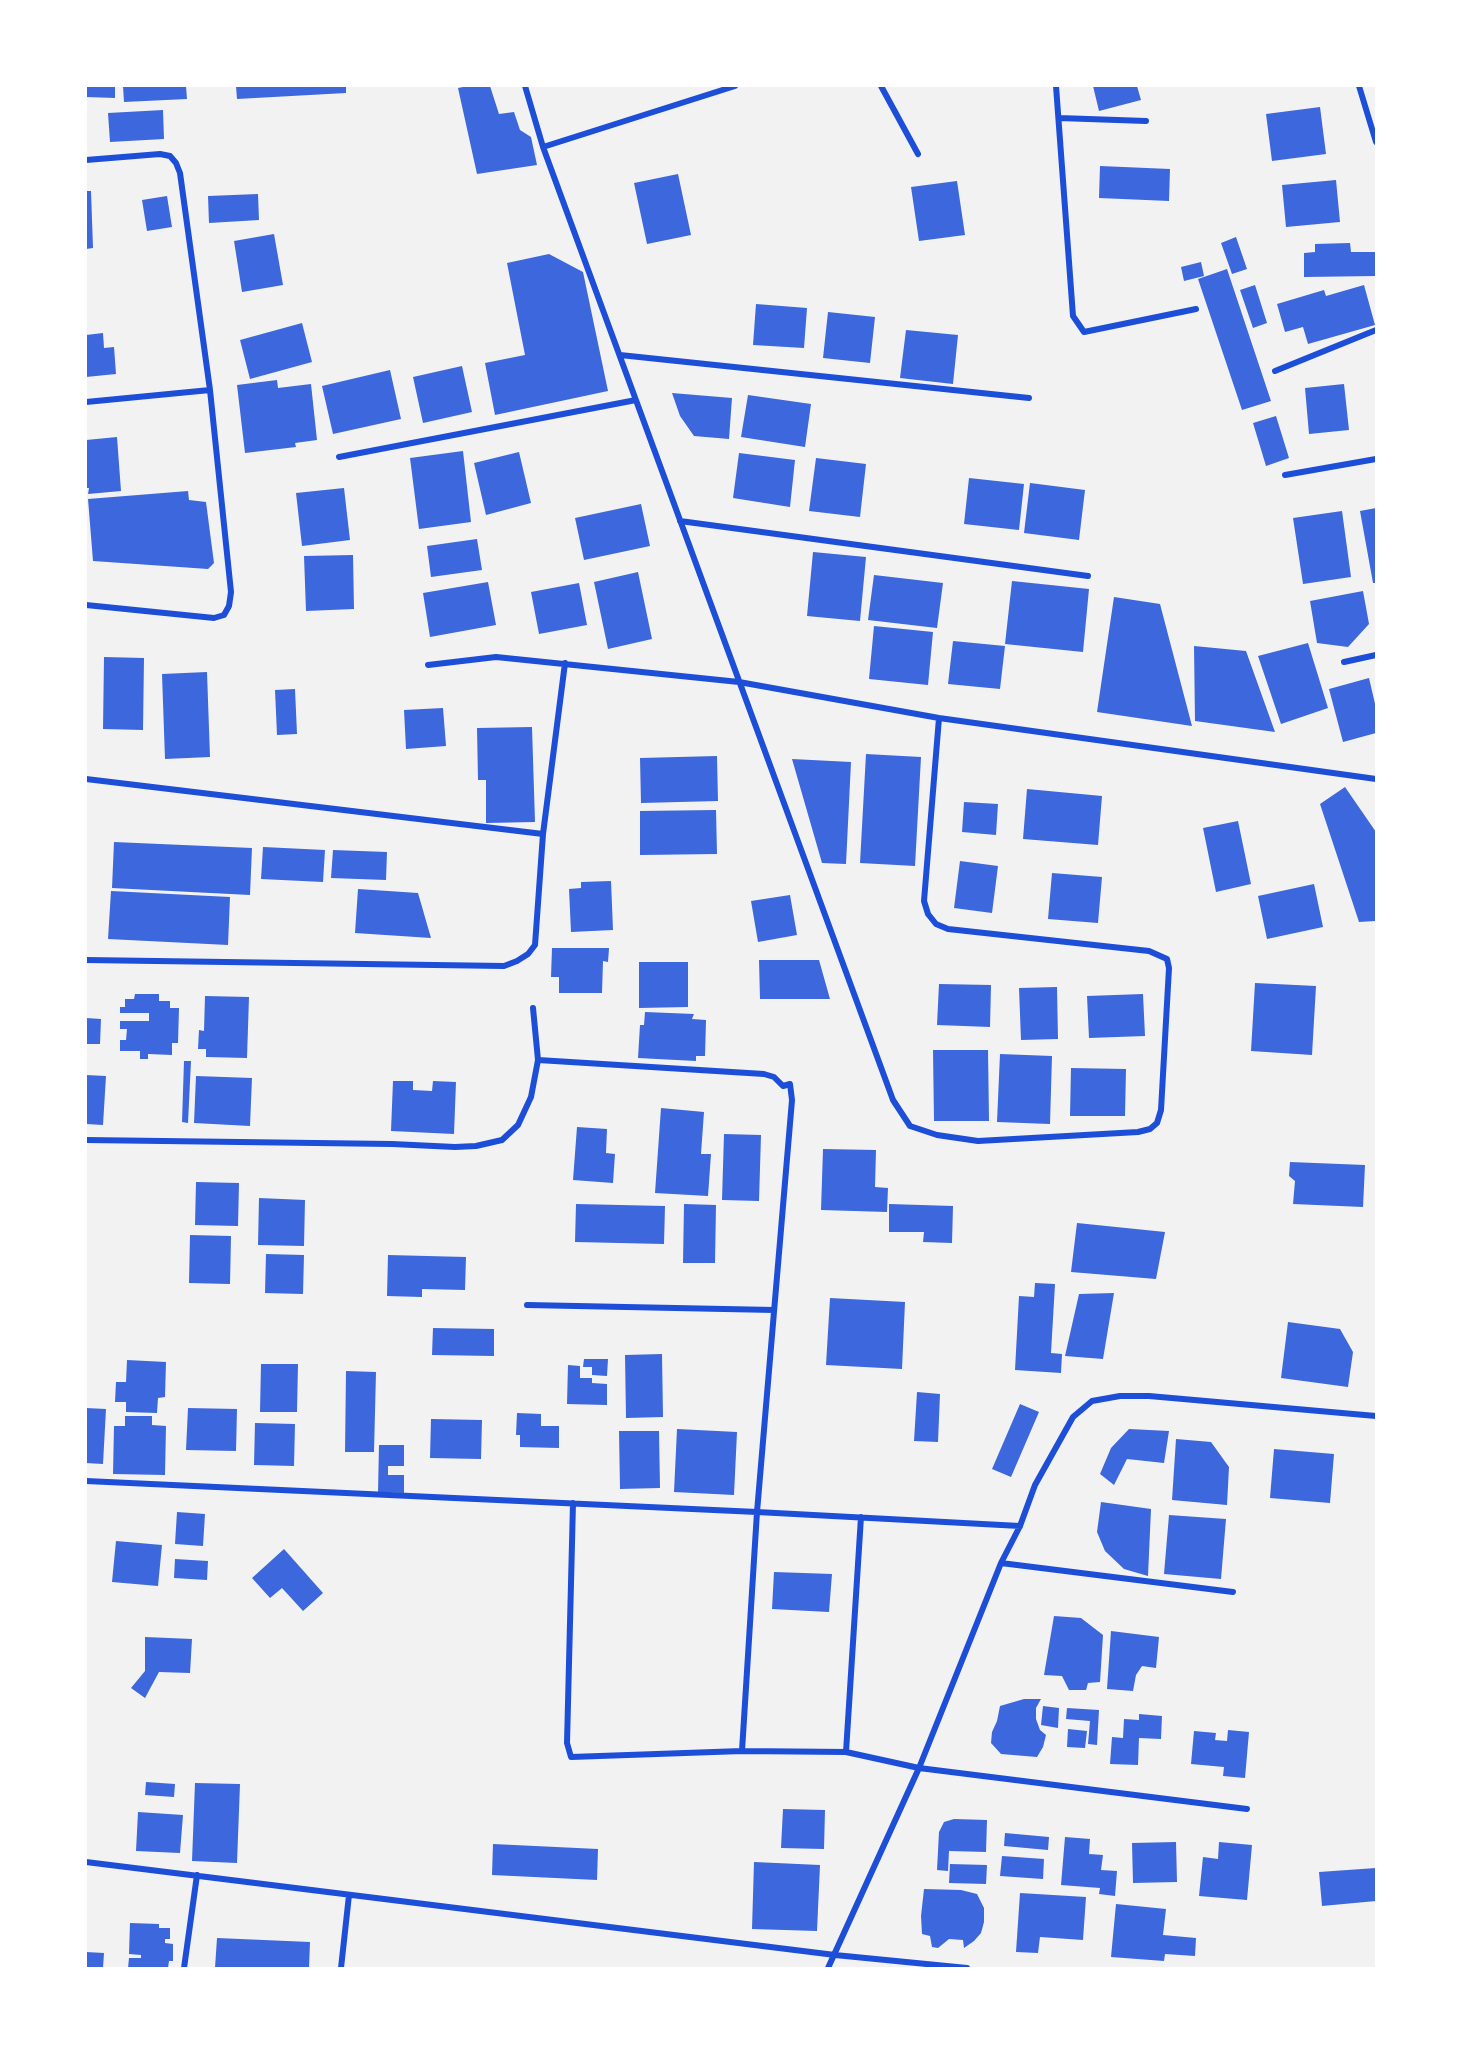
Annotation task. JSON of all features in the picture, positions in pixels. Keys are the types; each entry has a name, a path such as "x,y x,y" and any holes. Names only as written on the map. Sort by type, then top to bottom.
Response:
{"street":[{"path":"525,86 543,147 893,1100 910,1126 937,1135 978,1141 1138,1132 1150,1129 1157,1123 1161,1110 1169,969 1167,959 1149,951 948,929 936,924 928,914 924,901 939,718"},
{"path":"543,147 735,86"},
{"path":"881,86 918,154"},
{"path":"1056,86 1074,316 1084,332 1196,309"},
{"path":"1359,86 1377,142"},
{"path":"1059,118 1146,121"},
{"path":"86,160 160,154 170,156 180,173 210,390 231,592 229,606 224,615 214,618 86,605"},
{"path":"1275,371 1377,330"},
{"path":"620,355 1029,398"},
{"path":"86,402 210,390"},
{"path":"339,457 636,400"},
{"path":"1285,475 1377,459"},
{"path":"680,521 1088,576"},
{"path":"1344,662 1377,655"},
{"path":"428,665 496,657 739,682 939,718 1377,779"},
{"path":"86,960 504,966 528,954 535,945 543,834 565,663"},
{"path":"86,779 543,834"},
{"path":"86,1140 476,1146 502,1140 518,1125 531,1097 538,1060 533,1008"},
{"path":"538,1060 764,1074 774,1077 783,1086 790,1084 792,1100 757,1512 742,1750"},
{"path":"527,1305 774,1310"},
{"path":"828,1968 919,1768 1001,1563 1020,1526 1035,1485 1073,1417 1092,1401 1120,1396 1149,1396 1377,1416"},
{"path":"86,1481 1020,1526"},
{"path":"573,1503 567,1743 571,1757 742,1750 846,1752 919,1768 1247,1809"},
{"path":"846,1752 861,1517"},
{"path":"1001,1563 1233,1592"},
{"path":"86,1862 835,1956 967,1968"},
{"path":"184,1968 197,1875"},
{"path":"341,1968 349,1895"}],"building":[{"path":"86,86 115,86 115,98 86,97"},
{"path":"123,86 186,86 187,99 124,102"},
{"path":"236,86 346,86 346,93 237,99"},
{"path":"490,86 499,114 514,112 520,130 531,137 537,165 477,174 458,88"},
{"path":"1093,86 1137,86 1141,100 1099,111"},
{"path":"1320,107 1326,154 1272,161 1266,114"},
{"path":"163,110 164,139 110,142 108,113"},
{"path":"1100,166 1170,169 1169,201 1099,198"},
{"path":"678,174 691,235 647,244 634,183"},
{"path":"1336,180 1340,222 1286,227 1282,185"},
{"path":"957,181 965,235 919,241 911,187"},
{"path":"86,191 91,191 93,248 86,249"},
{"path":"258,194 259,220 209,223 208,196"},
{"path":"167,196 172,227 147,231 142,200"},
{"path":"274,234 283,285 242,292 234,241"},
{"path":"1236,237 1247,269 1232,274 1221,243"},
{"path":"1350,243 1351,252 1376,252 1376,276 1304,277 1304,253 1315,252 1315,244"},
{"path":"549,254 583,272 608,391 495,415 485,363 525,355 507,263"},
{"path":"1201,262 1204,276 1184,281 1181,267"},
{"path":"1227,269 1271,401 1242,410 1198,279"},
{"path":"1255,285 1267,323 1253,328 1240,290"},
{"path":"1364,285 1375,325 1308,344 1303,327 1285,332 1277,304 1324,290 1326,296"},
{"path":"756,304 807,308 804,348 753,345"},
{"path":"828,312 875,317 870,363 823,358"},
{"path":"302,323 312,362 250,379 240,340"},
{"path":"906,330 958,335 953,384 900,378"},
{"path":"103,333 104,348 114,347 116,374 86,377 86,335"},
{"path":"462,366 472,412 423,423 413,377"},
{"path":"390,370 401,419 333,434 322,386"},
{"path":"277,380 278,388 311,384 317,440 295,443 296,447 245,453 237,385"},
{"path":"1344,384 1349,430 1309,434 1305,388"},
{"path":"672,393 732,398 729,439 694,436 680,416"},
{"path":"748,395 811,404 805,447 741,437"},
{"path":"1276,416 1289,458 1266,466 1253,423"},
{"path":"117,437 121,491 88,494 86,440"},
{"path":"463,451 471,522 419,529 410,458"},
{"path":"519,452 531,503 486,515 474,463"},
{"path":"739,453 795,460 790,507 733,498"},
{"path":"816,458 866,464 860,517 809,511"},
{"path":"969,478 1024,484 1019,530 964,524"},
{"path":"1030,483 1085,490 1079,540 1024,533"},
{"path":"344,488 350,540 302,546 296,493"},
{"path":"188,491 189,500 206,502 214,563 208,569 93,561 88,499"},
{"path":"641,504 650,546 584,560 575,518"},
{"path":"1376,508 1376,583 1373,583 1360,511"},
{"path":"1342,511 1351,577 1303,584 1293,518"},
{"path":"477,539 482,570 431,577 427,546"},
{"path":"813,552 866,557 860,621 807,616"},
{"path":"353,555 354,609 306,611 304,556"},
{"path":"638,572 652,639 608,649 594,582"},
{"path":"874,575 943,583 937,628 868,620"},
{"path":"1012,581 1089,589 1083,652 1005,644"},
{"path":"488,582 496,625 430,637 423,593"},
{"path":"579,583 587,625 539,634 531,592"},
{"path":"1363,591 1369,624 1348,647 1317,643 1310,601"},
{"path":"1114,597 1160,604 1192,726 1097,712"},
{"path":"874,626 933,632 928,685 869,679"},
{"path":"953,641 1005,646 1000,689 948,684"},
{"path":"1308,643 1328,708 1281,724 1258,656"},
{"path":"1194,646 1246,651 1275,732 1195,721"},
{"path":"104,657 144,658 143,730 103,729"},
{"path":"207,672 210,757 165,759 162,674"},
{"path":"1369,678 1376,708 1376,733 1343,742 1329,689"},
{"path":"295,689 297,734 277,735 275,690"},
{"path":"443,708 446,746 406,749 404,710"},
{"path":"532,727 535,822 486,823 486,780 478,780 477,728"},
{"path":"866,754 921,757 915,866 860,863"},
{"path":"717,756 718,801 641,803 640,758"},
{"path":"792,759 851,762 846,864 822,863"},
{"path":"1345,787 1376,832 1375,921 1359,922 1320,804"},
{"path":"1027,789 1102,796 1098,845 1023,839"},
{"path":"964,802 998,804 996,835 962,832"},
{"path":"716,810 717,854 640,855 640,811"},
{"path":"1238,821 1251,884 1216,892 1203,828"},
{"path":"114,842 252,848 250,895 112,888"},
{"path":"263,847 325,850 323,882 261,879"},
{"path":"333,850 387,852 386,880 331,878"},
{"path":"960,861 998,866 992,913 954,908"},
{"path":"1052,873 1102,877 1098,923 1048,919"},
{"path":"611,881 613,930 571,932 569,889 581,888 581,882"},
{"path":"1314,884 1323,927 1267,939 1258,896"},
{"path":"358,889 418,893 431,938 355,933"},
{"path":"111,891 230,897 228,945 108,939"},
{"path":"790,895 797,935 758,942 751,901"},
{"path":"552,948 609,948 608,962 603,961 602,993 559,993 559,977 551,977"},
{"path":"759,960 819,960 830,999 760,999"},
{"path":"639,962 688,962 688,1007 639,1008"},
{"path":"1255,983 1316,986 1312,1055 1251,1051"},
{"path":"939,984 991,985 990,1027 937,1025"},
{"path":"1057,987 1058,1039 1021,1040 1019,988"},
{"path":"135,994 159,994 159,1001 170,1001 170,1008 179,1008 178,1043 172,1043 172,1055 148,1054 148,1059 140,1059 140,1051 120,1051 120,1040 126,1040 127,1029 120,1029 120,1021 149,1021 149,1013 120,1013 120,1007 125,1007 125,999 134,999"},
{"path":"1143,994 1145,1036 1089,1038 1087,996"},
{"path":"205,996 249,997 247,1058 206,1057 206,1049 198,1049 199,1030 204,1031"},
{"path":"645,1012 694,1014 692,1019 706,1020 705,1056 696,1056 696,1061 638,1058 640,1025 644,1025"},
{"path":"86,1018 101,1019 100,1044 86,1044"},
{"path":"933,1050 988,1050 989,1121 934,1121"},
{"path":"1000,1054 1052,1056 1050,1124 997,1122"},
{"path":"184,1061 191,1061 188,1123 182,1122"},
{"path":"1071,1068 1126,1069 1125,1116 1070,1116"},
{"path":"86,1075 106,1076 103,1125 86,1124"},
{"path":"196,1076 252,1078 250,1126 194,1123"},
{"path":"393,1081 413,1081 413,1090 432,1091 433,1081 456,1082 454,1134 391,1131"},
{"path":"661,1108 704,1112 701,1154 711,1154 708,1196 655,1193"},
{"path":"577,1127 607,1129 606,1153 615,1154 613,1183 573,1180"},
{"path":"724,1134 761,1135 759,1201 722,1200"},
{"path":"823,1149 876,1150 875,1187 888,1188 887,1212 821,1210"},
{"path":"1290,1162 1365,1165 1363,1207 1293,1204 1295,1181 1289,1176"},
{"path":"196,1182 239,1183 238,1226 195,1225"},
{"path":"259,1198 305,1200 304,1246 258,1245"},
{"path":"576,1204 665,1206 664,1244 575,1242"},
{"path":"684,1204 716,1205 715,1263 683,1263"},
{"path":"889,1204 953,1206 952,1243 923,1242 924,1232 889,1232"},
{"path":"1077,1223 1165,1232 1156,1279 1071,1272"},
{"path":"190,1235 231,1236 230,1284 189,1283"},
{"path":"266,1254 304,1255 303,1294 265,1293"},
{"path":"388,1255 466,1257 465,1290 422,1289 422,1297 387,1296"},
{"path":"1035,1283 1055,1284 1051,1353 1062,1354 1061,1373 1015,1370 1019,1296 1034,1297"},
{"path":"1114,1293 1103,1359 1065,1356 1079,1294"},
{"path":"830,1298 905,1302 902,1369 826,1365"},
{"path":"1288,1322 1340,1329 1353,1352 1348,1387 1281,1378"},
{"path":"433,1328 494,1329 494,1356 432,1355"},
{"path":"662,1354 663,1417 626,1418 625,1355"},
{"path":"584,1359 608,1359 607,1376 592,1375 592,1367 583,1367"},
{"path":"127,1360 166,1362 165,1397 158,1398 157,1413 126,1412 126,1402 115,1402 116,1382 126,1382"},
{"path":"261,1364 298,1364 297,1412 260,1412"},
{"path":"568,1365 580,1366 580,1378 592,1378 592,1383 607,1384 607,1405 567,1404"},
{"path":"346,1371 376,1372 374,1452 345,1452"},
{"path":"917,1392 940,1394 938,1442 914,1441"},
{"path":"1020,1404 1039,1412 1011,1477 992,1469"},
{"path":"86,1408 106,1409 103,1464 86,1463"},
{"path":"188,1408 237,1409 236,1451 186,1450"},
{"path":"517,1413 541,1414 541,1426 559,1426 559,1448 520,1447 520,1435 516,1435"},
{"path":"125,1416 152,1416 152,1425 166,1426 165,1475 113,1474 114,1426 125,1426"},
{"path":"431,1419 482,1420 481,1459 430,1458"},
{"path":"255,1423 295,1424 294,1466 254,1465"},
{"path":"677,1429 737,1432 734,1495 674,1492"},
{"path":"1129,1429 1169,1431 1164,1463 1127,1459 1114,1485 1100,1474 1111,1448"},
{"path":"619,1431 659,1431 660,1488 620,1489"},
{"path":"1176,1439 1211,1442 1229,1467 1227,1505 1172,1500"},
{"path":"379,1445 404,1445 404,1466 388,1466 388,1475 404,1475 404,1493 378,1492"},
{"path":"1274,1449 1334,1454 1330,1503 1270,1498"},
{"path":"1101,1502 1151,1509 1148,1576 1124,1569 1105,1551 1097,1532"},
{"path":"177,1512 205,1514 203,1546 175,1544"},
{"path":"1169,1515 1226,1519 1221,1579 1164,1574"},
{"path":"116,1541 162,1545 158,1586 112,1582"},
{"path":"284,1549 323,1593 303,1611 282,1588 270,1598 252,1578"},
{"path":"175,1559 208,1561 207,1580 174,1578"},
{"path":"774,1572 832,1574 829,1612 772,1609"},
{"path":"1054,1616 1081,1618 1103,1635 1100,1682 1088,1683 1086,1690 1069,1690 1062,1676 1044,1675"},
{"path":"1111,1631 1159,1637 1156,1668 1142,1666 1136,1675 1133,1691 1107,1689"},
{"path":"145,1637 192,1639 190,1673 159,1672 145,1698 131,1688 145,1671"},
{"path":"1024,1699 1041,1699 1036,1708 1036,1719 1040,1730 1046,1735 1043,1747 1037,1757 1001,1754 991,1743 1000,1706"},
{"path":"1043,1706 1059,1708 1058,1728 1041,1725"},
{"path":"1067,1708 1099,1710 1097,1745 1088,1744 1090,1721 1066,1719"},
{"path":"1139,1714 1162,1716 1161,1739 1139,1738 1138,1765 1110,1764 1112,1737 1123,1738 1124,1719 1139,1720"},
{"path":"1068,1729 1087,1731 1085,1748 1067,1747"},
{"path":"1228,1730 1249,1732 1245,1778 1223,1776 1224,1767 1191,1764 1194,1731 1216,1733 1215,1740 1227,1741"},
{"path":"146,1782 175,1784 174,1797 145,1795"},
{"path":"195,1783 240,1784 237,1863 192,1861"},
{"path":"783,1809 825,1810 824,1849 781,1848"},
{"path":"138,1812 183,1815 180,1853 136,1851"},
{"path":"954,1819 987,1820 986,1852 949,1851 948,1871 937,1870 939,1832 944,1822"},
{"path":"1005,1833 1049,1837 1048,1850 1004,1846"},
{"path":"1065,1837 1090,1839 1089,1854 1103,1855 1101,1870 1117,1871 1115,1896 1099,1894 1100,1888 1061,1885"},
{"path":"1176,1842 1177,1882 1133,1883 1132,1843"},
{"path":"1219,1842 1252,1845 1247,1900 1199,1896 1203,1857 1218,1859"},
{"path":"493,1844 598,1849 597,1880 492,1875"},
{"path":"1002,1856 1044,1859 1043,1879 1000,1876"},
{"path":"754,1862 820,1865 817,1931 752,1929"},
{"path":"950,1864 987,1865 986,1884 949,1883"},
{"path":"1376,1868 1376,1901 1322,1906 1319,1872"},
{"path":"924,1889 961,1890 977,1894 984,1908 984,1922 981,1933 974,1941 964,1948 963,1940 949,1939 938,1948 932,1947 930,1936 922,1934"},
{"path":"1020,1893 1086,1897 1083,1940 1040,1937 1038,1953 1016,1952"},
{"path":"1116,1904 1166,1909 1163,1935 1196,1938 1195,1956 1165,1954 1164,1961 1111,1957"},
{"path":"130,1923 159,1924 159,1928 170,1928 170,1939 165,1939 165,1943 173,1944 173,1961 169,1961 168,1968 128,1968 129,1958 141,1958 141,1955 129,1954"},
{"path":"217,1938 310,1942 309,1968 215,1968"},
{"path":"86,1952 104,1953 103,1968 86,1967"}]}
